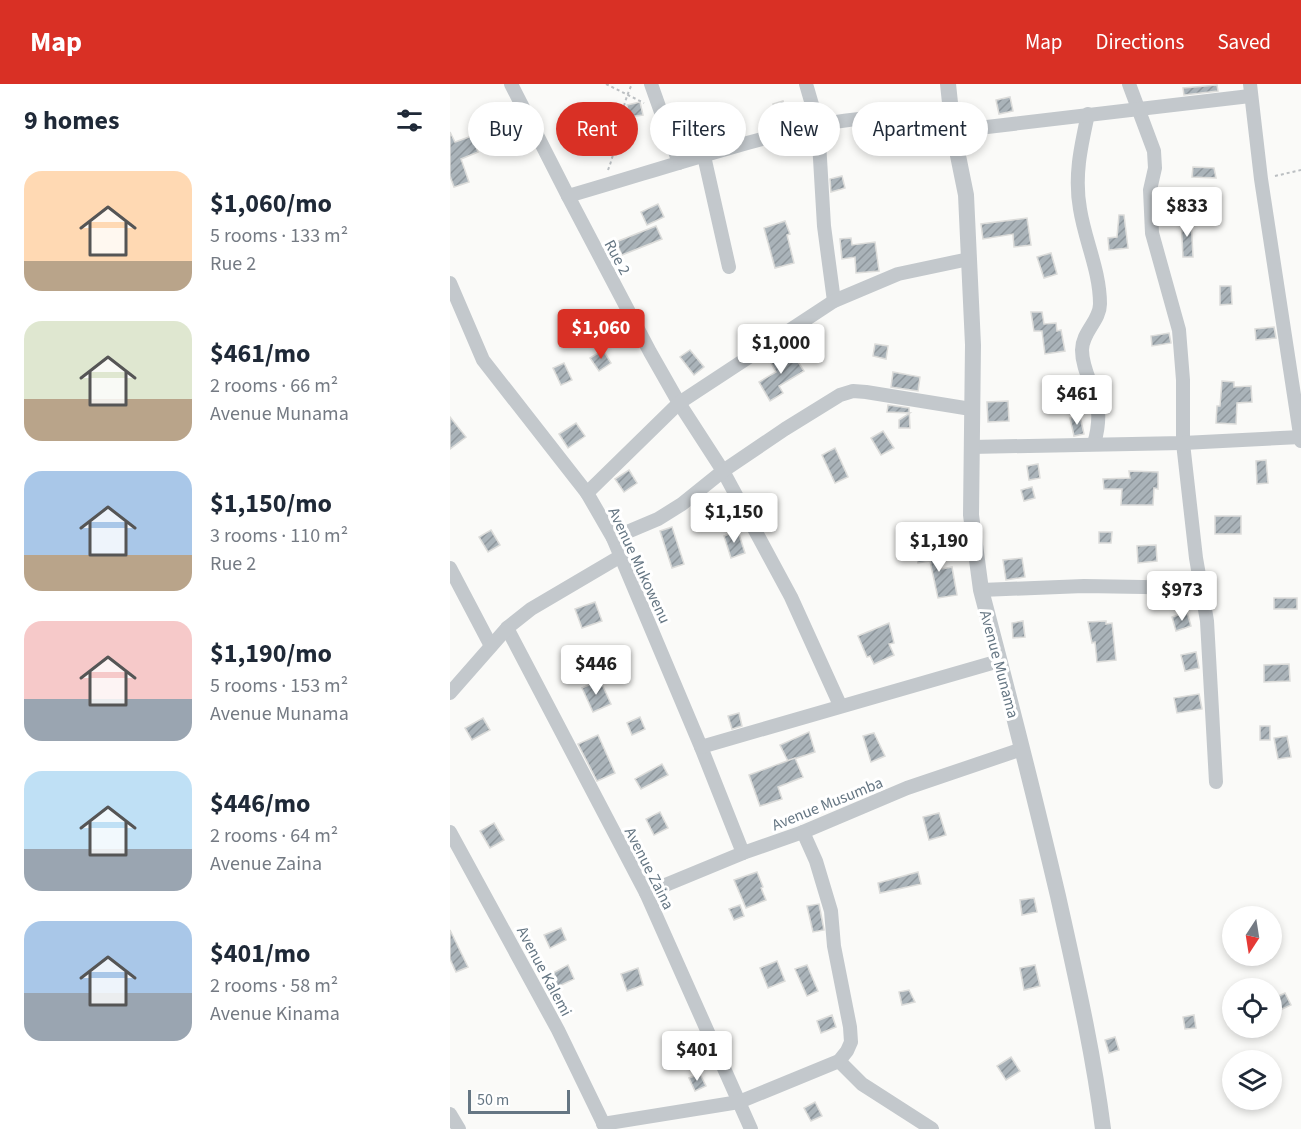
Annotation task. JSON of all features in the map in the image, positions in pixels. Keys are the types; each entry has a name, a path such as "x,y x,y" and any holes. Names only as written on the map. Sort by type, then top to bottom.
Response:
{"street":[{"name":"Rue 2","path":"512,84 568,196 679,403 723,471 791,597 840,705"},
{"path":"651,84 679,163"},
{"path":"806,84 811,102"},
{"name":"Avenue Munama","path":"948,84 950,102"},
{"path":"1128,84 1156,159 1150,190 1152,233 1179,330 1183,380 1183,443 1196,558 1207,621 1216,782"},
{"path":"971,447 1301,438 1261,179 1250,90 1137,108 988,127"},
{"path":"1088,114 1078,160 1077,185 1080,211 1098,279 1100,301 1100,313 1085,337 1082,349 1098,416 1094,444"},
{"path":"568,196 704,156 729,267"},
{"path":"820,156 824,226 834,301"},
{"name":"Avenue Munama","path":"958,156 966,195 973,345 971,515 981,590 1080,992 1097,1082 1103,1129"},
{"path":"587,494 679,403 834,301 898,274 969,259"},
{"name":"Avenue Mukowenu","path":"450,283 483,360 587,494 613,538 701,747 742,853"},
{"path":"613,538 658,519 682,504 723,471 840,395 853,391 971,409"},
{"path":"450,693 507,628 531,609 621,556"},
{"path":"450,568 491,646"},
{"path":"981,590 1084,586 1202,588"},
{"name":"Avenue Zaina","path":"507,628 646,892 751,1129"},
{"path":"701,747 840,705 999,661"},
{"name":"Avenue Musumba","path":"646,892 742,853 803,832 908,788 1022,749"},
{"name":"Avenue Kalemi","path":"450,832 553,1020 605,1126"},
{"path":"605,1126 739,1102 839,1061 847,1051 851,1042 850,1027 834,946 831,911 816,861 803,832"},
{"path":"839,1061 862,1084 932,1129"},
{"path":"450,1114 459,1129"}],"path":[{"path":"601,187 613,156 625,99 632,84"},
{"path":"1261,179 1301,170"}],"building":[{"path":"1217,85 1218,91 1184,95 1183,88"},
{"path":"1010,97 1013,111 999,114 996,100"},
{"path":"638,102 640,102 643,115 638,116"},
{"path":"450,132 455,142 468,137 468,156 461,159 469,182 454,187 450,176"},
{"path":"1193,167 1214,168 1216,178 1192,177"},
{"path":"842,176 845,188 831,192 830,179"},
{"path":"658,204 664,217 647,225 641,212"},
{"path":"1119,215 1124,215 1128,248 1109,250 1108,238 1117,237"},
{"path":"1027,218 1031,245 1014,247 1013,234 983,239 981,224"},
{"path":"1191,218 1193,257 1183,257 1181,219"},
{"path":"785,221 790,234 787,235 794,263 775,268 764,228"},
{"path":"656,226 662,239 622,255 616,242"},
{"path":"851,238 852,245 875,242 879,271 856,273 855,257 842,259 840,239"},
{"path":"1051,253 1057,274 1044,278 1037,257"},
{"path":"1220,286 1231,286 1232,304 1220,305"},
{"path":"1031,312 1042,312 1044,324 1056,323 1057,331 1061,330 1065,351 1045,354 1042,331 1034,331"},
{"path":"1274,327 1276,338 1256,340 1255,329"},
{"path":"1169,333 1171,343 1152,346 1151,336"},
{"path":"875,344 888,346 886,359 873,356"},
{"path":"603,350 611,363 599,371 590,358"},
{"path":"690,350 704,367 694,375 680,357"},
{"path":"786,353 788,356 793,354 804,371 779,386 783,393 770,401 759,382 776,372 771,363"},
{"path":"564,363 572,380 561,385 553,368"},
{"path":"893,372 920,377 918,391 891,387"},
{"path":"1222,381 1234,382 1234,387 1251,386 1252,402 1237,403 1236,424 1216,423"},
{"path":"1008,401 1009,421 988,422 987,402"},
{"path":"888,405 909,408 909,413 887,412"},
{"path":"909,413 910,428 899,428 899,420"},
{"path":"1080,416 1084,434 1074,436 1070,418"},
{"path":"450,417 466,437 450,449"},
{"path":"576,423 585,436 568,448 559,434"},
{"path":"883,431 894,448 881,455 871,438"},
{"path":"835,448 848,477 835,483 822,455"},
{"path":"1266,460 1268,483 1257,484 1256,461"},
{"path":"1038,464 1040,478 1029,480 1027,466"},
{"path":"629,470 637,483 624,492 615,479"},
{"path":"1129,471 1158,472 1158,489 1154,488 1153,505 1121,505 1122,489 1104,489 1103,479 1130,478"},
{"path":"1032,487 1035,498 1024,501 1021,490"},
{"path":"1215,516 1241,516 1241,534 1215,534"},
{"path":"672,527 684,564 672,568 660,531"},
{"path":"491,530 500,545 488,552 479,537"},
{"path":"738,531 745,553 731,558 724,536"},
{"path":"1099,532 1112,532 1111,543 1099,543"},
{"path":"912,544 915,558 902,560 900,546"},
{"path":"1156,545 1157,561 1138,563 1137,546"},
{"path":"936,547 942,569 952,567 957,595 938,598 930,561 918,563 916,553"},
{"path":"1022,558 1025,577 1006,580 1003,560"},
{"path":"1274,598 1297,598 1297,609 1274,609"},
{"path":"595,602 602,621 582,628 575,609"},
{"path":"1187,612 1191,626 1176,631 1172,617"},
{"path":"1023,621 1025,637 1013,638 1012,623"},
{"path":"1106,621 1106,624 1112,623 1116,660 1097,662 1095,642 1092,643 1088,622"},
{"path":"889,623 894,643 889,644 894,655 874,664 870,656 867,657 858,636"},
{"path":"1196,652 1199,668 1185,671 1181,655"},
{"path":"1289,664 1290,681 1264,682 1264,665"},
{"path":"600,680 611,704 593,712 582,688"},
{"path":"1199,694 1202,709 1177,713 1174,698"},
{"path":"739,713 742,726 732,729 728,716"},
{"path":"640,717 645,729 632,735 627,723"},
{"path":"483,718 490,730 472,740 465,728"},
{"path":"1260,726 1270,726 1270,740 1260,740"},
{"path":"809,732 815,752 788,761 780,745"},
{"path":"874,733 885,756 871,762 863,736"},
{"path":"598,735 615,773 597,781 578,744"},
{"path":"1287,736 1291,757 1278,759 1274,738"},
{"path":"795,758 803,777 778,787 782,799 760,806 749,775"},
{"path":"662,764 668,775 641,789 635,779"},
{"path":"660,812 668,828 654,835 646,819"},
{"path":"939,813 946,835 929,840 923,817"},
{"path":"494,823 504,840 490,848 480,831"},
{"path":"757,872 766,900 746,908 734,880"},
{"path":"918,872 921,884 880,893 878,883"},
{"path":"1034,898 1037,912 1022,915 1020,900"},
{"path":"819,904 824,930 813,932 807,906"},
{"path":"740,905 744,916 734,920 729,909"},
{"path":"561,928 566,940 550,948 544,935"},
{"path":"450,930 468,967 456,972 450,959"},
{"path":"777,961 785,981 768,988 760,968"},
{"path":"568,965 574,979 557,987 551,974"},
{"path":"807,965 818,991 807,996 795,969"},
{"path":"1035,965 1040,986 1024,990 1020,968"},
{"path":"638,968 643,985 627,991 621,974"},
{"path":"909,990 915,1002 902,1005 899,992"},
{"path":"1285,993 1291,1005 1282,1009 1282,994"},
{"path":"832,1015 836,1027 821,1033 817,1021"},
{"path":"1194,1015 1196,1028 1185,1029 1183,1017"},
{"path":"1115,1037 1119,1050 1109,1053 1105,1040"},
{"path":"1011,1057 1020,1071 1006,1080 997,1066"},
{"path":"700,1074 706,1086 695,1091 689,1078"},
{"path":"815,1102 822,1116 811,1121 804,1108"}]}
